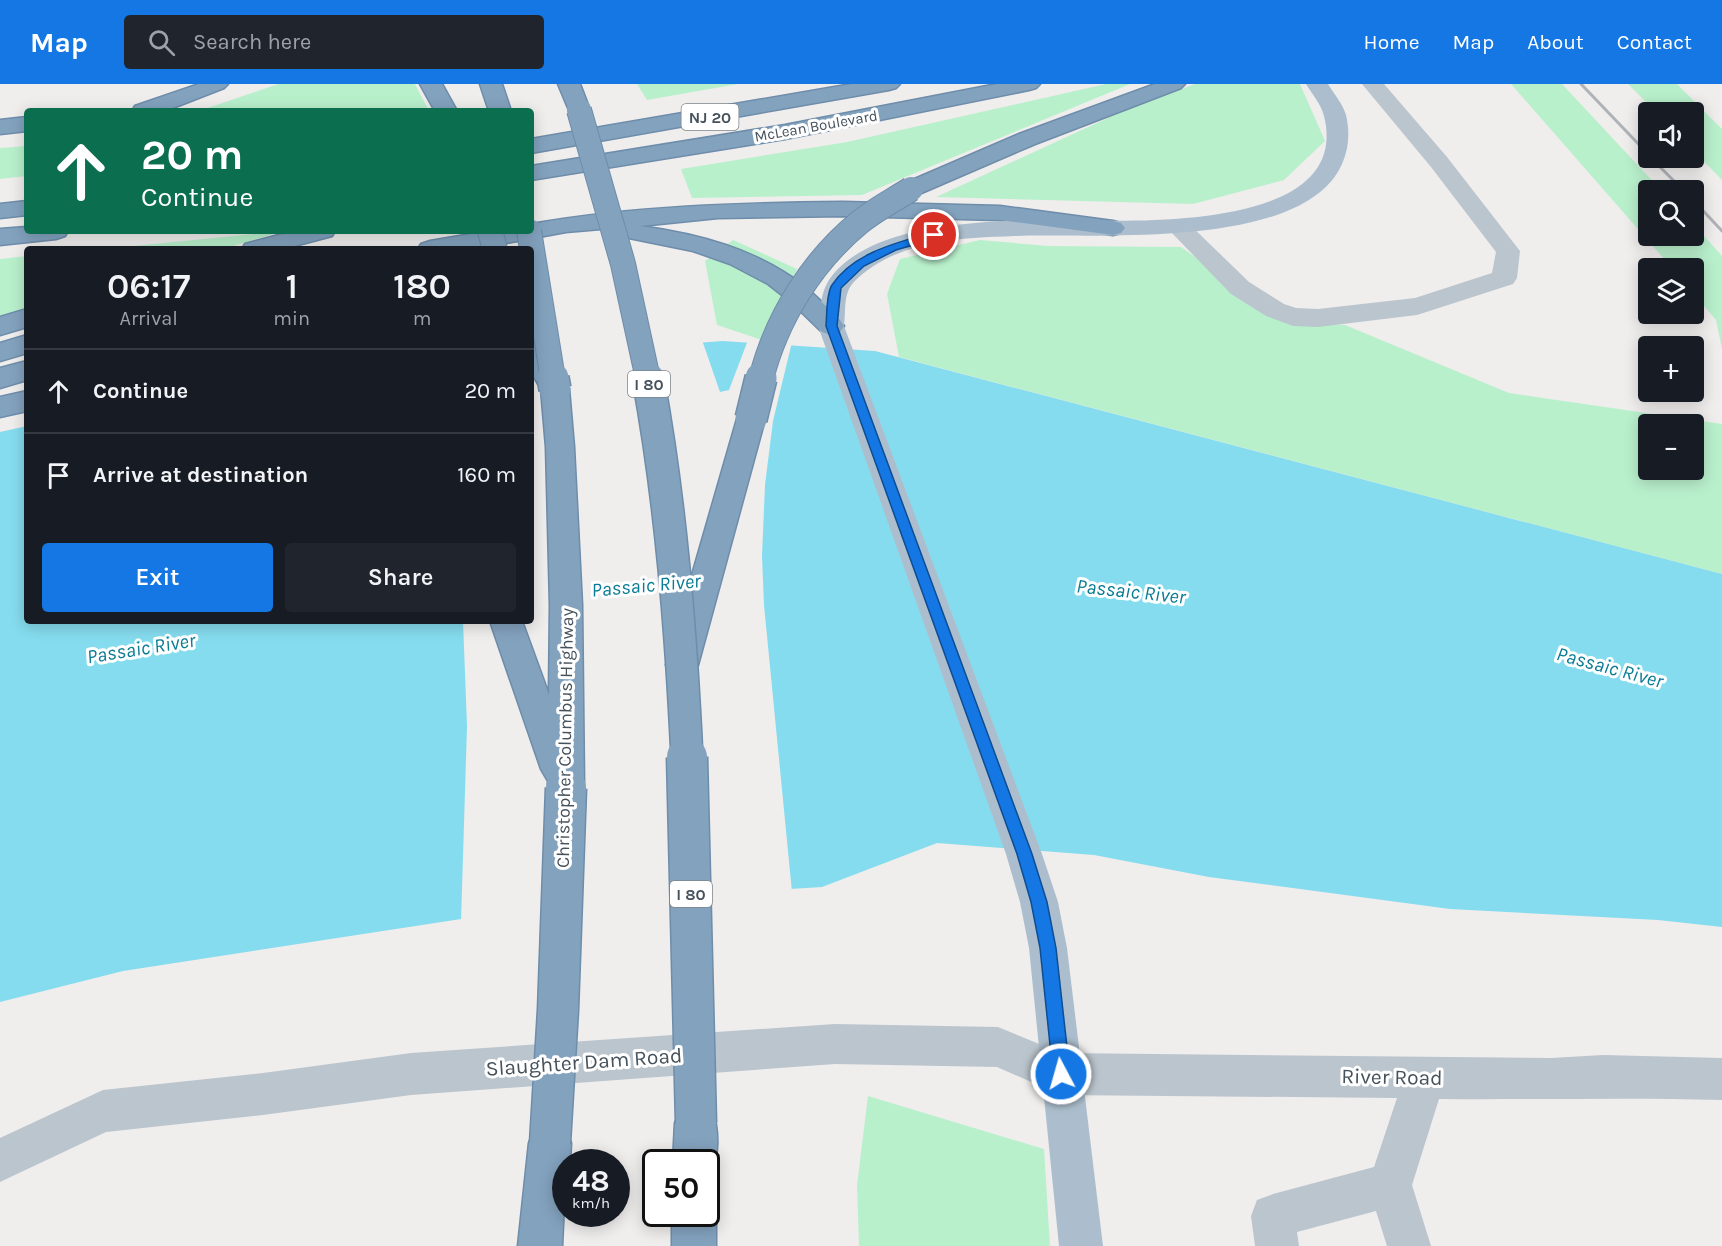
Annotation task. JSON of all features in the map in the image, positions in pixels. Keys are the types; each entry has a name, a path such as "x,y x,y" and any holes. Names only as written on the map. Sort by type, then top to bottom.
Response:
{"highway":[{"path":"153,108 217,84"},
{"path":"431,84 444,108"},
{"path":"491,84 499,108"},
{"name":"I 80","path":"569,84 603,183 621,250 643,351 669,524 682,665 689,787 695,1143"},
{"name":"McLean Boulevard","path":"534,145 889,84"},
{"name":"McLean Boulevard","path":"534,172 643,156 861,118 1029,84"},
{"path":"682,665 767,355 792,303 821,259 861,221 911,189 1017,143 1174,84"},
{"path":"534,181 643,156"},
{"path":"0,210 24,208"},
{"path":"534,231 566,225 718,211 843,209 999,213 1113,228"},
{"path":"566,225 679,238 722,250 757,266 795,292 831,326"},
{"path":"0,237 28,234"},
{"path":"266,246 312,234"},
{"path":"447,246 515,234"},
{"name":"Christopher Columbus Highway","path":"534,261 555,389 561,458 566,593 566,788 558,1010 550,1143 540,1246"},
{"path":"0,326 24,319"},
{"path":"0,351 24,345"},
{"path":"534,355 555,389"},
{"path":"0,378 24,371"},
{"path":"0,407 24,402"},
{"path":"507,624 566,788"},
{"path":"694,1227 694,1246"}],"main road":[{"path":"1081,1246 1048,948 1039,902 1020,843 831,326 836,287 860,263 893,248 934,235 983,230 1178,226 1229,219 1270,209 1308,192 1330,167 1339,141 1335,113 1317,84"}],"street":[{"path":"1178,226 1240,288 1275,310 1293,316 1318,318 1417,306 1504,278 1508,251 1439,162 1372,84"},
{"name":"Slaughter Dam Road","path":"0,1160 103,1111 263,1094 411,1074 835,1044 998,1047 1061,1074"},
{"name":"River Road","path":"1061,1074 1551,1079 1603,1076 1722,1078"},
{"path":"1409,1246 1390,1185 1425,1078"},
{"path":"1277,1246 1273,1216 1390,1185"}],"green space":[{"path":"278,84 415,84 427,108 208,108"},
{"path":"637,84 738,84 647,100"},
{"path":"1106,84 1130,84 862,195 692,198 681,169 847,142"},
{"path":"1195,84 1300,84 1325,141 1284,180 1193,204 936,197 1123,111"},
{"path":"1511,84 1562,84 1652,180 1638,180 1638,229"},
{"path":"1628,84 1677,84 1695,102 1646,102"},
{"path":"1704,111 1722,129 1722,180 1704,161"},
{"path":"24,146 24,176 0,179 0,148"},
{"path":"253,234 273,234 234,246 133,246"},
{"path":"1704,236 1722,256 1722,349 1716,320 1704,306 1704,258 1663,258 1653,246 1704,246"},
{"path":"733,240 797,269 762,340 717,325 705,261"},
{"path":"980,240 1048,246 1181,247 1287,321 1345,325 1509,393 1653,414 1638,414 1638,480 1704,480 1704,421 1722,424 1722,574 899,357 887,294 900,259"},
{"path":"24,256 24,309 0,316 0,259"},
{"path":"868,1096 1044,1149 1050,1246 859,1246 857,1185"}],"water":[{"name":"Passaic River","path":"723,341 875,351 1722,574 1722,927 1658,920 1450,909 1209,877 1094,855 937,843 822,887 565,903 123,971 0,1002 0,432 24,427 24,624 534,624 534,571 547,354"}],"pier":[{"path":"702,340 720,392 729,390 748,340 792,342 773,421 765,485 762,556 764,605 792,892 565,906 461,922 467,726 463,624 534,624 534,353"}],"railway":[{"path":"1581,84 1638,144"},
{"path":"1661,168 1673,180"},
{"path":"1704,212 1722,231"}],"route":[{"path":"934,235 893,248 860,263 836,287 831,326 1024,854 1039,902 1048,948 1061,1074"}]}
